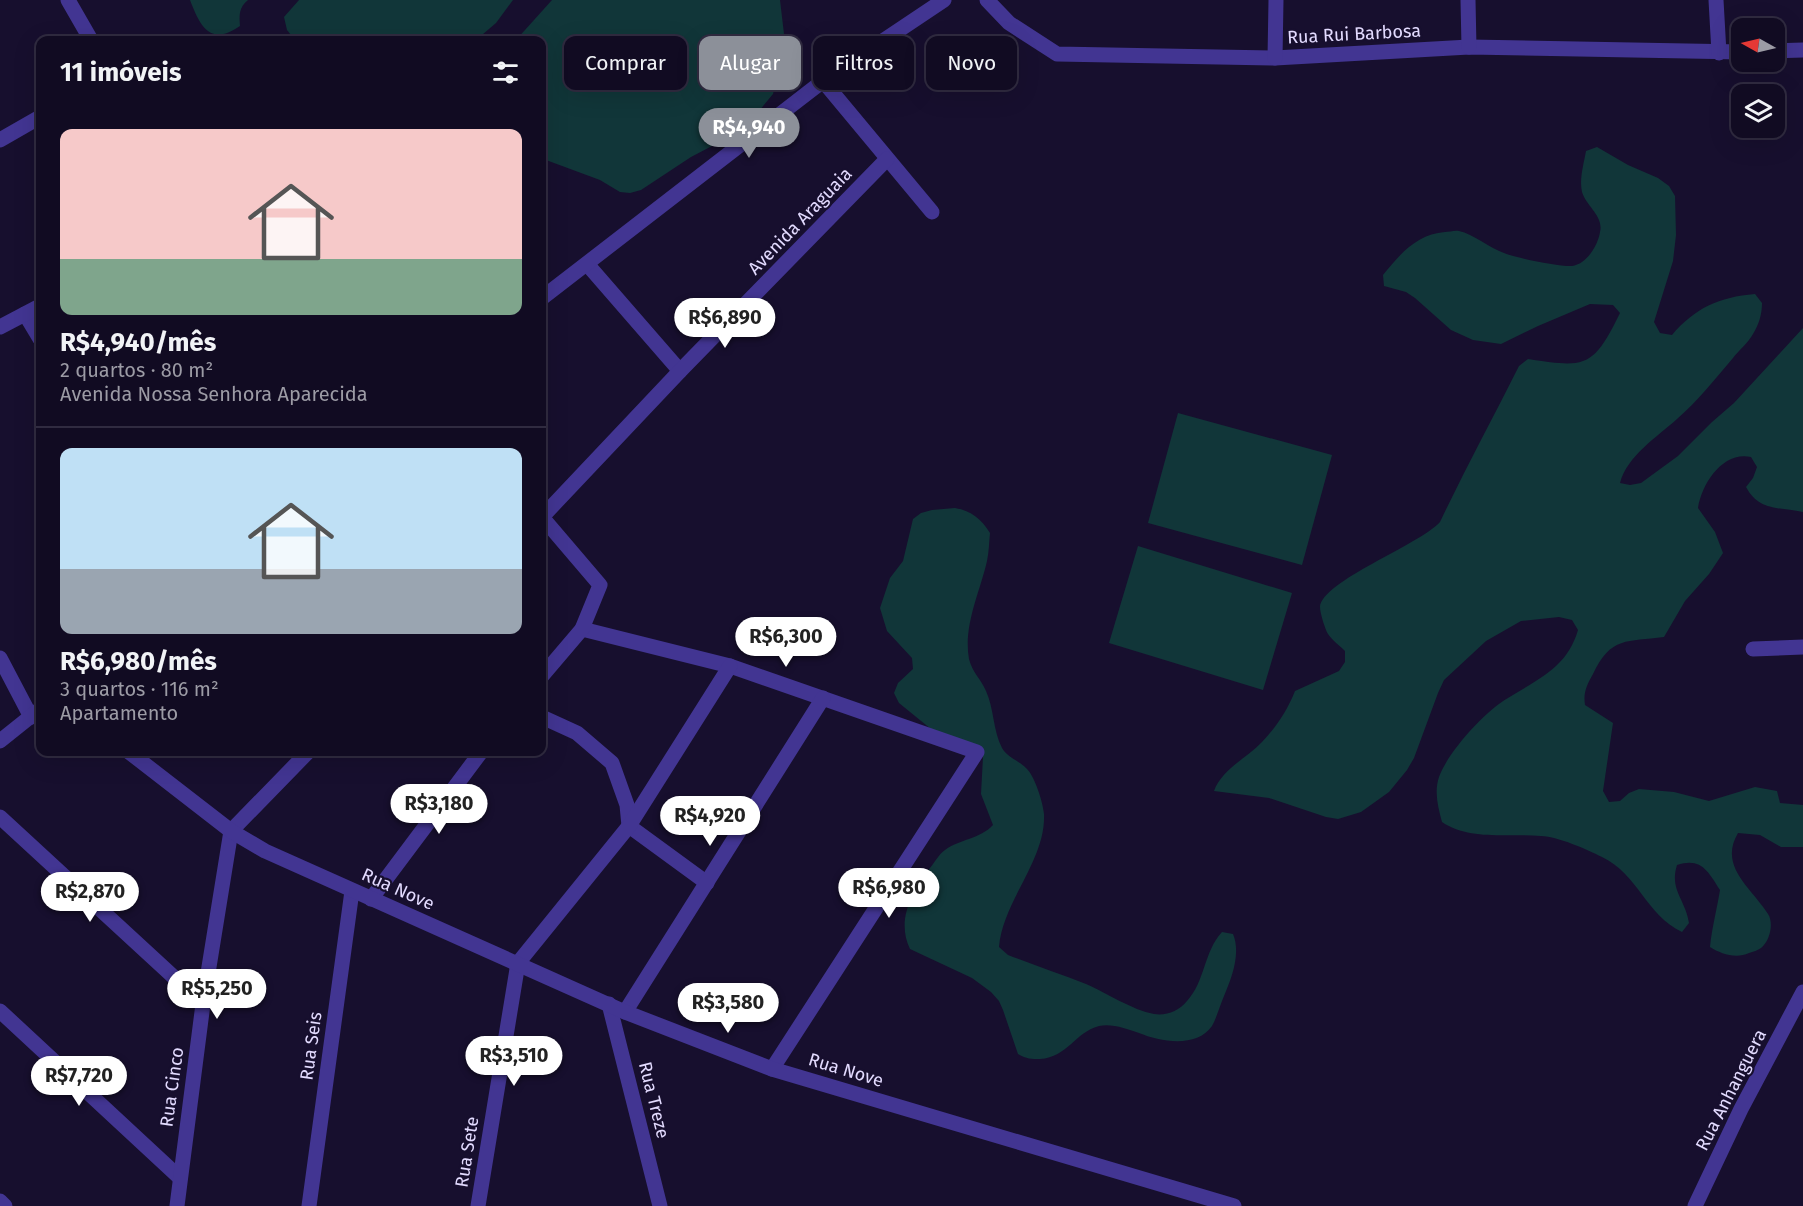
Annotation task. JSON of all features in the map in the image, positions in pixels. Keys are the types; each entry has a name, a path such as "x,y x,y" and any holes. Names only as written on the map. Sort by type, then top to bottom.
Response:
{"street":[{"path":"68,0 89,36"},
{"path":"890,36 944,0"},
{"name":"Rua Rui Barbosa","path":"987,0 1009,23 1057,54 1275,58 1470,47 1731,52"},
{"path":"1275,58 1276,0"},
{"path":"1468,0 1470,47"},
{"path":"1716,0 1719,53"},
{"path":"1785,51 1803,50"},
{"path":"546,295 813,89"},
{"path":"830,90 932,212"},
{"path":"0,140 36,119"},
{"name":"Avenida Araguaia","path":"546,513 680,371 887,159"},
{"path":"587,264 680,371"},
{"path":"0,327 36,308"},
{"path":"25,314 36,332"},
{"path":"546,522 600,585 582,629 546,671"},
{"path":"582,629 730,666 977,752 772,1069"},
{"path":"1753,649 1803,647"},
{"path":"0,658 36,713 0,741"},
{"path":"518,963 629,826 730,666"},
{"path":"625,1012 823,698"},
{"path":"546,719 577,733 612,763 627,805 629,826 707,883"},
{"path":"134,756 231,831 304,756"},
{"path":"371,899 478,756"},
{"path":"0,817 203,1004"},
{"name":"Rua Nove","path":"231,831 265,851 352,891 625,1012 772,1069 1234,1206"},
{"name":"Rua Cinco","path":"177,1206 203,1004 231,831"},
{"name":"Rua Seis","path":"309,1206 352,891"},
{"name":"Rua Sete","path":"478,1206 518,963"},
{"name":"Rua Anhanguera","path":"1695,1206 1741,1109 1803,992"},
{"name":"Rua Treze","path":"609,1004 660,1206"},
{"path":"0,1011 180,1178"},
{"path":"0,1201 5,1206"}],"green space":[{"path":"190,0 248,0 240,12 240,26 230,32 214,34 202,25"},
{"path":"299,0 513,0 496,23 481,36 292,36 287,30 284,17"},
{"path":"552,0 780,0 784,34 784,36 699,36 699,90 774,90 773,94 759,111 712,146 641,190 630,193 620,192 600,180 546,160 546,36 520,36"},
{"path":"1597,147 1628,165 1658,178 1669,186 1675,196 1676,235 1673,261 1654,322 1660,333 1672,335 1699,311 1719,301 1755,294 1762,303 1758,323 1749,340 1692,405 1636,456 1629,464 1620,483 1630,485 1641,483 1678,456 1734,403 1803,328 1803,512 1770,507 1751,495 1746,487 1757,467 1751,457 1741,456 1723,464 1709,479 1698,508 1715,532 1723,553 1709,574 1685,601 1664,637 1630,641 1614,647 1600,662 1587,685 1585,696 1585,705 1613,723 1603,791 1609,802 1620,801 1629,793 1639,789 1674,792 1709,801 1755,787 1777,791 1780,803 1803,805 1803,847 1781,847 1760,835 1738,833 1733,845 1734,867 1768,914 1771,922 1769,937 1764,945 1739,956 1719,952 1710,947 1720,890 1703,867 1698,864 1677,865 1676,888 1689,923 1682,932 1659,916 1614,864 1588,850 1548,837 1465,832 1442,822 1437,788 1439,777 1450,756 1489,712 1559,663 1567,654 1578,630 1572,620 1559,617 1521,621 1486,641 1444,680 1414,758 1407,770 1389,792 1361,812 1338,819 1269,798 1214,791 1223,776 1256,748 1272,730 1285,712 1295,691 1339,671 1345,662 1345,651 1325,629 1320,607 1325,597 1353,575 1413,541 1440,522 1519,366 1528,359 1563,363 1586,360 1602,345 1620,313 1613,305 1590,304 1501,344 1473,340 1451,330 1406,292 1384,286 1383,275 1410,246 1418,241 1435,234 1456,231 1476,238 1499,251 1518,257 1566,266 1582,262 1597,243 1601,226 1584,197 1581,187 1586,151"},
{"path":"1178,413 1332,455 1302,565 1148,523"},
{"path":"955,508 975,516 990,533 987,561 968,634 969,659 989,698 1002,748 1029,772 1038,790 1044,814 1043,831 1038,848 1008,913 999,947 1008,955 1086,984 1137,1009 1163,1014 1180,1008 1193,993 1211,948 1222,932 1233,934 1236,957 1230,981 1212,1026 1197,1038 1168,1041 1104,1025 1090,1029 1058,1054 1040,1059 1027,1058 1018,1054 1003,1010 991,992 972,978 910,949 906,938 905,917 912,897 923,877 945,850 988,830 993,825 981,794 983,757 977,748 942,738 899,703 894,693 898,683 913,669 912,658 887,631 880,608 890,578 903,561 913,519 921,513 932,510"},
{"path":"1138,546 1292,593 1263,690 1109,643"}]}
